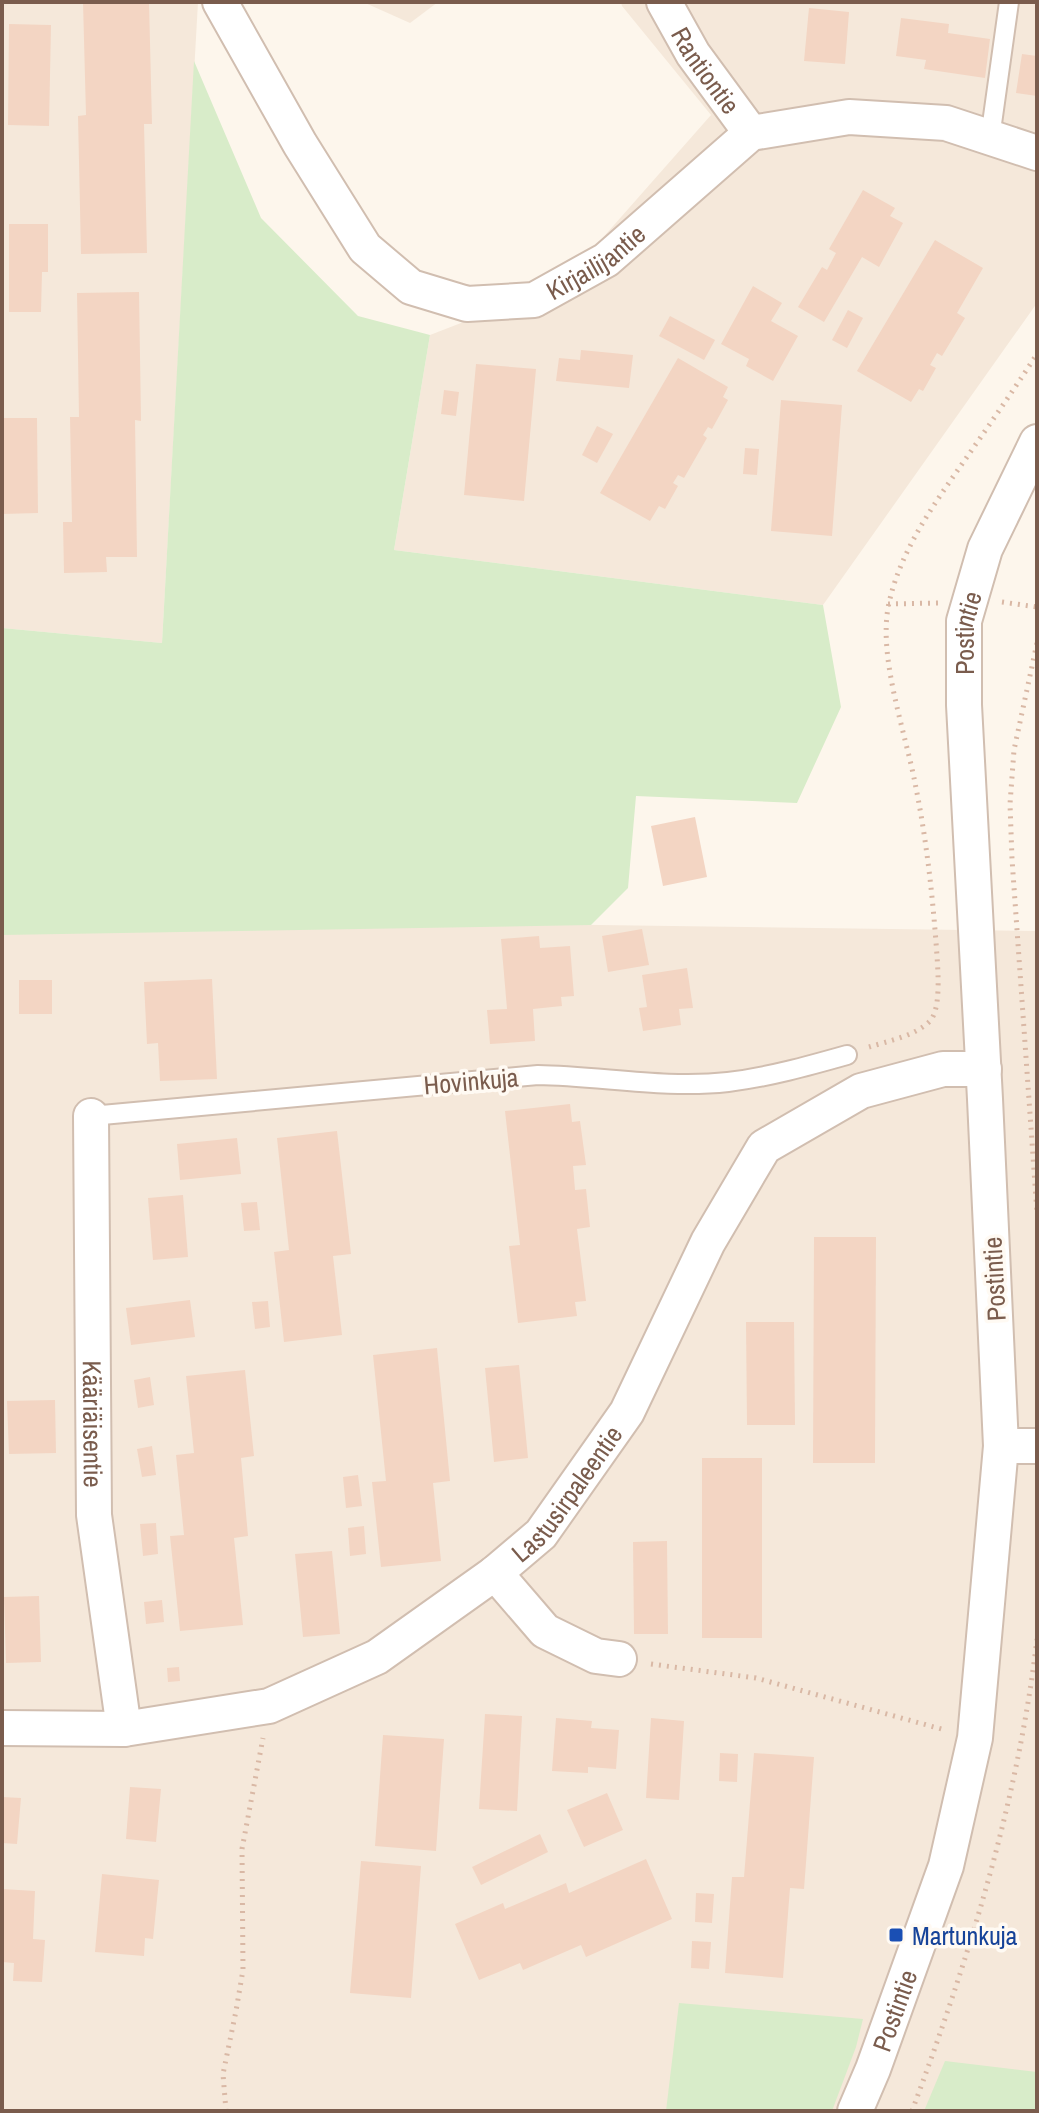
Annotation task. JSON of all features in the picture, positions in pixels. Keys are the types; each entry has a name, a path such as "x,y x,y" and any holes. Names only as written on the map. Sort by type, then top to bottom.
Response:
{"street":[{"name":"Kirjailijantie","path":"220,2 300,144 365,248 411,287 467,304 534,300 606,260 751,133"},
{"name":"Rantiontie","path":"664,2 693,54 751,133"},
{"path":"751,133 849,117 946,123 1037,153"},
{"name":"Postintie","path":"855,2111 946,1866 975,1738 1001,1446 964,705 964,621 985,549 1037,442"},
{"name":"Lastusirpaleentie","path":"2,1728 124,1729 269,1706 377,1657 495,1573 541,1534 627,1412 708,1242 764,1147 861,1091 943,1069 984,1069"},
{"name":"Kääriäisentie","path":"91,1116 94,1515 124,1729"},
{"path":"1001,1446 1037,1446"},
{"path":"495,1573 545,1631 596,1656 619,1659"}],"lane":[{"path":"990,138 1009,2"},
{"name":"Hovinkuja","path":"91,1116 538,1075 580,1075 674,1083 726,1082 792,1071 847,1055"}],"path":[{"path":"888,604 951,602"},
{"path":"998,602 1037,607"},
{"path":"1037,643 1014,750 1010,804 1037,1213"},
{"path":"912,2111 982,1908 1020,1747 1037,1639"},
{"path":"619,1659 756,1678 975,1738"},
{"path":"226,2111 223,2074 243,1970 242,1849 269,1706"}],"shaded area":[{"path":"2,2 198,2 162,643 2,628"},
{"path":"363,2 438,2 410,23"},
{"path":"621,2 1037,2 1037,303 823,605 394,550 430,335 562,284 711,115"},
{"path":"385,922 1037,931 1037,2111 2,2111 2,931"}],"green space":[{"path":"194,61 261,218 358,316 430,335 394,550 823,605 841,707 797,803 636,796 628,888 591,925 2,935 2,628 162,643"},
{"path":"679,2003 863,2019 832,2111 666,2111"},
{"path":"945,2061 1037,2072 1037,2111 924,2111"}],"building":[{"path":"83,2 149,2 152,124 144,124 147,253 81,254 78,116 86,115"},
{"path":"809,8 849,12 845,64 804,61"},
{"path":"901,18 949,24 948,33 990,39 985,78 924,69 926,60 896,56"},
{"path":"9,24 51,25 49,126 8,125"},
{"path":"1022,54 1037,56 1037,96 1016,93"},
{"path":"863,190 895,208 890,216 903,223 879,267 862,257 824,322 798,307 822,267 827,270 836,253 829,249"},
{"path":"9,224 48,224 48,272 42,272 41,312 9,312"},
{"path":"935,240 983,268 957,313 965,318 942,356 937,353 930,365 936,368 923,391 919,389 911,402 857,371"},
{"path":"753,286 782,303 771,321 798,336 773,381 746,366 749,359 721,344"},
{"path":"139,292 141,421 135,420 137,557 106,557 107,572 64,573 63,522 72,522 70,417 79,417 77,293"},
{"path":"848,310 863,318 847,348 832,340"},
{"path":"670,316 715,340 704,360 659,336"},
{"path":"581,350 633,355 629,388 556,381 559,358 580,360"},
{"path":"678,358 728,387 723,397 728,400 712,429 708,427 703,435 707,438 684,478 678,475 673,483 678,486 665,509 659,506 650,521 600,493"},
{"path":"476,364 536,369 524,501 464,495"},
{"path":"444,390 459,392 456,416 441,414"},
{"path":"781,400 842,405 832,536 771,531"},
{"path":"2,418 37,418 38,513 2,514"},
{"path":"597,426 613,434 597,463 582,455"},
{"path":"745,448 759,449 757,475 743,474"},
{"path":"695,817 707,877 663,886 651,826"},
{"path":"642,929 649,965 608,972 602,936"},
{"path":"539,936 540,948 570,946 574,996 561,997 562,1006 533,1009 535,1041 490,1044 487,1010 507,1009 501,939"},
{"path":"687,968 693,1008 679,1009 681,1025 643,1031 639,1008 647,1007 642,975"},
{"path":"212,979 217,1079 160,1081 158,1043 147,1044 144,982"},
{"path":"19,980 52,980 52,1014 19,1014"},
{"path":"570,1104 572,1122 580,1121 586,1165 573,1166 575,1190 586,1189 590,1227 577,1229 586,1301 575,1302 577,1316 518,1323 509,1246 520,1245 505,1111"},
{"path":"337,1131 351,1254 333,1256 342,1335 284,1342 274,1252 289,1250 277,1138"},
{"path":"237,1138 241,1174 180,1180 177,1144"},
{"path":"183,1195 188,1257 153,1260 148,1198"},
{"path":"257,1202 260,1230 244,1231 241,1203"},
{"path":"814,1237 876,1237 875,1463 813,1463"},
{"path":"190,1300 195,1337 131,1345 126,1308"},
{"path":"268,1301 270,1327 255,1329 252,1302"},
{"path":"746,1322 794,1322 795,1425 747,1425"},
{"path":"437,1348 450,1481 433,1483 441,1561 381,1567 372,1482 386,1481 373,1355"},
{"path":"519,1365 528,1458 494,1462 485,1368"},
{"path":"245,1370 254,1456 241,1458 248,1536 234,1538 243,1625 180,1631 170,1536 184,1535 176,1455 194,1453 186,1376"},
{"path":"150,1377 154,1405 138,1408 134,1380"},
{"path":"55,1400 56,1453 9,1454 7,1401"},
{"path":"152,1446 156,1475 142,1477 137,1449"},
{"path":"702,1458 762,1458 762,1638 702,1638"},
{"path":"358,1475 362,1506 346,1508 343,1477"},
{"path":"156,1523 158,1554 143,1556 140,1524"},
{"path":"364,1526 366,1554 350,1556 348,1528"},
{"path":"667,1541 668,1634 634,1634 633,1542"},
{"path":"332,1551 340,1634 303,1637 295,1554"},
{"path":"39,1596 41,1662 6,1663 4,1597"},
{"path":"162,1600 164,1622 146,1624 144,1602"},
{"path":"179,1667 180,1681 168,1682 167,1668"},
{"path":"485,1714 522,1716 517,1811 479,1809"},
{"path":"556,1718 592,1721 591,1728 619,1730 616,1769 588,1767 588,1773 552,1771"},
{"path":"651,1718 684,1721 679,1800 646,1798"},
{"path":"383,1735 444,1739 436,1851 375,1846"},
{"path":"720,1753 738,1754 737,1782 719,1781"},
{"path":"754,1753 814,1757 804,1889 790,1888 783,1978 725,1973 732,1877 744,1877"},
{"path":"130,1787 161,1789 156,1842 126,1839"},
{"path":"607,1793 623,1830 584,1847 567,1810"},
{"path":"2,1797 21,1798 17,1844 2,1843"},
{"path":"540,1834 548,1852 481,1885 472,1867"},
{"path":"646,1859 672,1919 586,1957 581,1945 523,1970 520,1963 479,1980 455,1924 503,1903 505,1909 566,1883 569,1893"},
{"path":"361,1861 421,1866 411,1998 350,1993"},
{"path":"102,1874 159,1880 153,1939 145,1938 144,1956 95,1952"},
{"path":"2,1889 35,1891 33,1939 45,1940 42,1982 13,1981 14,1963 2,1962"},
{"path":"696,1893 714,1894 712,1923 695,1922"},
{"path":"692,1941 711,1942 709,1969 691,1968"}],"place":[{"name":"Martunkuja","path":"896,1935"}]}
